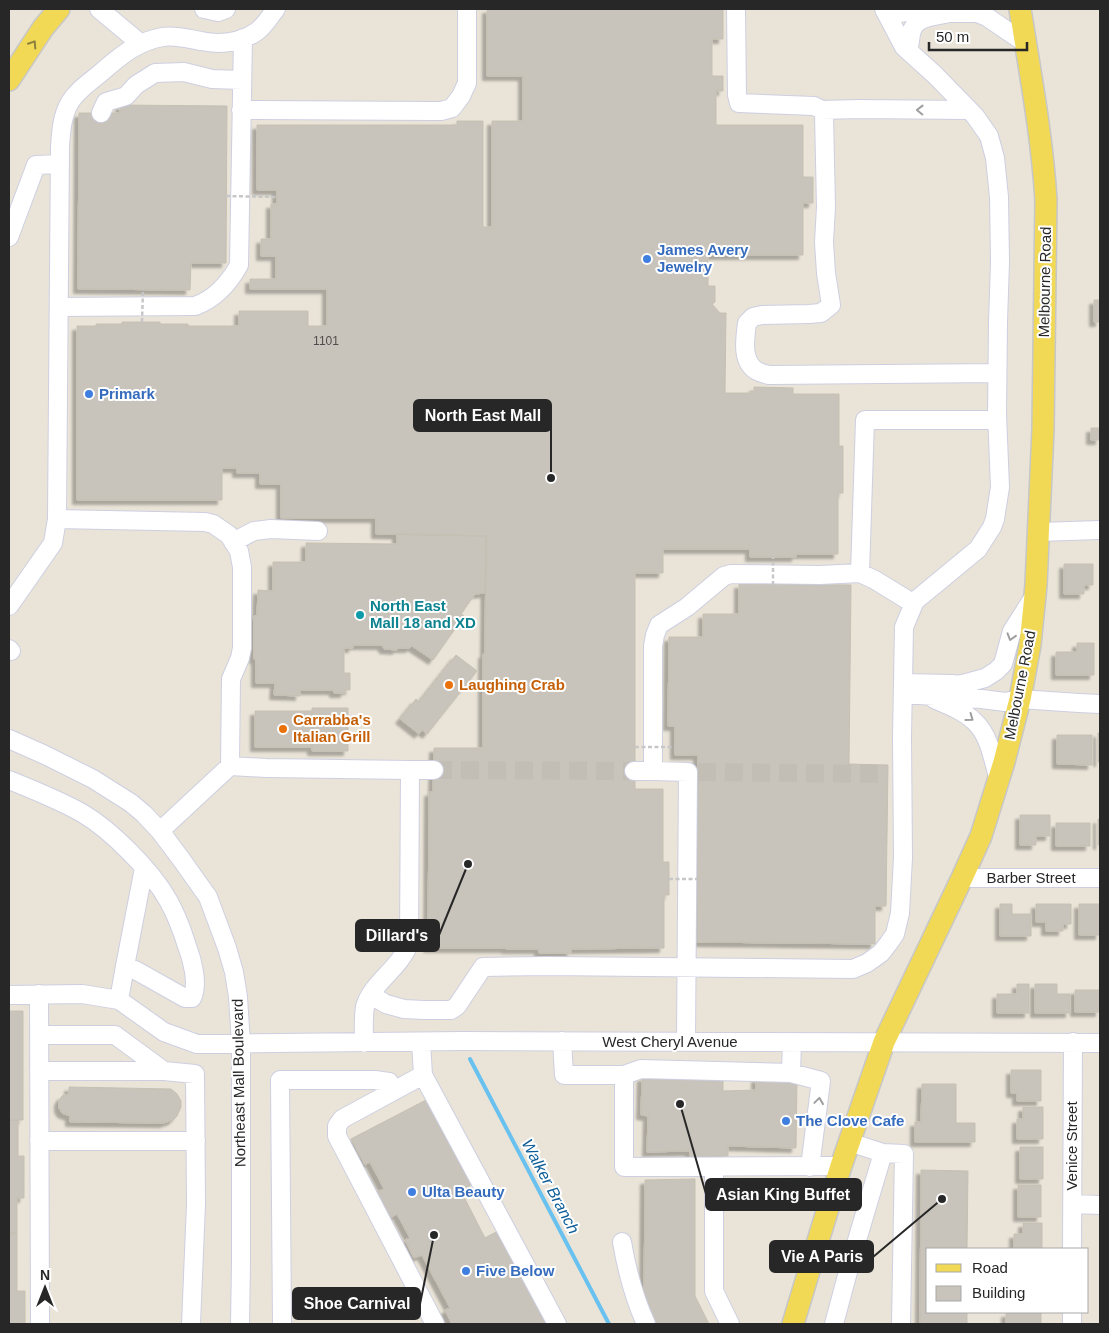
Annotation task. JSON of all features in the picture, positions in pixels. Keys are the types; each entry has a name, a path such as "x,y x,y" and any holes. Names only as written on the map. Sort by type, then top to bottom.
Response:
{"main road":[{"path":"9,80 43,28 59,9"},
{"name":"Melbourne Road","path":"794,1324 841,1166 884,1042 981,836 1004,762 1020,699 1030,645 1035,595 1043,429 1046,200 1044,166 1020,9"}],"street":[{"path":"99,9 141,44"},
{"path":"204,9 218,12 226,9"},
{"path":"241,110 441,111 452,108 462,96 467,83 467,9"},
{"path":"736,9 737,89 739,103 814,106 822,110 969,110"},
{"path":"371,995 386,1004 404,1009 451,1010 457,1006 483,967 853,968 867,963 881,953 895,934 900,913 903,858 895,774 903,689 904,627 915,601 978,548 995,519 1000,487 997,373 1000,262 995,158 989,136 969,110 904,47 885,12 925,9 950,14"},
{"path":"9,606 53,543 57,519 60,164 62,127 70,102 82,88 120,57 141,44 153,39 166,37 222,43 236,41 257,32 268,12"},
{"path":"908,50 913,27 917,22 925,18 950,14 977,13 987,17 1026,42"},
{"path":"59,307 195,306 205,302 232,279 239,265 242,38"},
{"path":"101,113 106,102 126,96 136,85 155,72 184,72 212,79 242,80"},
{"path":"822,110 825,119 826,207 824,242 826,273 832,305 821,313 753,317 747,323 746,353 748,362 757,371 769,375 997,373"},
{"path":"9,237 36,166 60,164"},
{"path":"860,573 865,420 997,420"},
{"path":"57,519 205,522 213,524 229,535 239,551 242,567 240,658 231,679 230,766"},
{"path":"233,542 254,530 318,531"},
{"path":"1038,532 1100,530"},
{"path":"653,771 653,646 655,635 659,625 687,606 724,576 731,574 820,576 860,573 914,604"},
{"path":"903,689 959,685 985,678 996,671 1002,664 1012,631 1035,595"},
{"path":"959,685 1007,692 1020,699"},
{"path":"903,689 927,696 962,712 977,723 985,736 999,780"},
{"path":"927,696 1006,702 1020,699 1100,704"},
{"name":"Northeast Mall Boulevard","path":"9,739 94,779 144,814 182,859 208,897 227,948 234,972 238,997 241,1044 240,1324"},
{"path":"160,831 230,766 434,770"},
{"path":"364,1043 366,1006 371,995 402,958 409,943 410,770"},
{"path":"634,771 693,772 686,967 686,1042"},
{"path":"9,780 44,794 83,814 116,838 144,868 168,900 181,929 192,959 194,992 192,998 185,998 125,966"},
{"path":"9,995 82,994 119,1000 144,868"},
{"name":"Barber Street","path":"962,878 1100,878"},
{"path":"39,994 40,1324"},
{"name":"West Cheryl Avenue","path":"119,1000 164,1032 197,1044 562,1041 1100,1043"},
{"path":"39,1035 115,1035 164,1071"},
{"path":"562,1041 564,1075 624,1074 641,1069 791,1073 821,1082 810,1167"},
{"path":"421,1042 423,1075 557,1324"},
{"path":"641,1069 642,1042"},
{"path":"791,1073 792,1042"},
{"name":"Venice Street","path":"1072,1248 1073,1042"},
{"path":"39,1071 164,1071 195,1074 196,1204 191,1324"},
{"path":"624,1074 624,1167 841,1166"},
{"path":"423,1075 342,1119 337,1126 337,1136 435,1324"},
{"path":"282,1324 280,1080 375,1080 389,1082 394,1091"},
{"path":"39,1141 196,1140"},
{"path":"849,1142 883,1153 904,1154 901,1324"},
{"path":"834,1324 883,1153"},
{"path":"714,1167 714,1292 730,1324"},
{"path":"1072,1204 1100,1205"},
{"path":"622,1242 628,1277 646,1324"}],"path":[{"path":"226,196 277,197"},
{"path":"142,322 143,289"},
{"path":"773,557 773,585"},
{"path":"635,747 675,747"},
{"path":"669,879 697,879"}],"building":[{"path":"487,9 723,9 723,39 712,39 712,76 723,76 723,91 716,91 716,125 803,125 803,177 813,177 813,203 803,203 803,255 708,255 708,286 715,286 715,302 712,304 720,313 726,313 725,393 754,393 754,387 793,388 793,394 839,394 839,446 843,446 843,493 838,493 838,554 796,554 796,557 750,557 750,549 663,549 663,573 635,573 635,789 663,789 663,862 669,862 669,895 664,895 664,948 571,949 571,953 539,953 539,949 428,948 429,792 433,792 434,748 483,748 486,536 376,534 376,518 281,518 281,484 260,484 260,473 237,473 237,468 222,468 222,500 77,500 77,326 122,324 122,322 160,322 160,324 188,324 188,326 239,326 239,311 308,311 308,326 327,326 327,289 250,289 250,279 276,279 276,256 261,256 261,239 271,239 271,204 277,204 277,190 257,190 257,125 457,125 457,121 483,121 483,227 492,227 492,121 523,121 523,76 487,76"},
{"path":"120,105 227,106 226,263 191,263 190,290 78,289 79,113 120,113"},
{"path":"1094,300 1100,300 1100,322 1094,322"},
{"path":"1091,428 1100,428 1100,440 1091,440"},
{"name":"North East Mall 18 and XD","path":"397,534 486,536 485,593 475,594 461,614 464,616 433,660 412,646 410,648 397,648 397,650 384,649 382,645 353,645 353,648 344,648 344,673 350,673 350,690 345,690 345,693 334,693 334,690 300,690 300,696 274,695 275,683 256,683 254,616 257,616 258,590 273,591 273,562 306,562 306,543 397,544"},
{"path":"1064,564 1093,564 1093,585 1084,585 1084,594 1064,594"},
{"path":"739,584 851,585 849,764 888,765 886,906 875,906 875,944 697,942 698,755 675,755 675,726 668,726 669,637 703,637 703,614 739,614"},
{"path":"1077,643 1094,643 1094,675 1056,675 1056,652 1077,652"},
{"name":"Laughing Crab","path":"456,655 477,671 427,734 422,730 419,734 400,719 416,699 419,702"},
{"path":"312,708 348,708 348,751 312,751"},
{"name":"Carrabba's Italian Grill","path":"255,711 312,711 312,747 255,747"},
{"path":"1098,733 1100,733 1100,762 1098,762"},
{"path":"1057,735 1092,735 1092,765 1057,764"},
{"path":"1020,815 1050,815 1050,836 1036,836 1036,845 1020,845"},
{"path":"1098,819 1100,819 1100,845 1098,845"},
{"path":"1056,823 1090,823 1090,846 1056,846"},
{"path":"1000,904 1012,904 1012,914 1031,914 1031,936 1000,936"},
{"path":"1036,904 1071,904 1071,924 1063,924 1063,931 1046,931 1046,922 1036,922"},
{"path":"1079,904 1100,904 1100,935 1079,935"},
{"path":"1017,984 1029,984 1029,1013 997,1013 997,994 1017,994"},
{"path":"1035,984 1057,984 1057,994 1070,994 1070,1013 1035,1013"},
{"path":"1075,990 1100,990 1100,1012 1075,1012"},
{"path":"9,1011 23,1011 23,1120 9,1120"},
{"path":"1011,1070 1041,1070 1041,1101 1017,1101 1017,1093 1011,1093"},
{"path":"642,1077 723,1079 723,1091 756,1090 756,1078 797,1080 796,1148 728,1146 728,1156 690,1157 690,1151 647,1152 648,1116 641,1115"},
{"path":"922,1084 956,1084 956,1123 975,1123 975,1142 915,1142 915,1122 921,1122"},
{"path":"69,1087 171,1089 181,1101 181,1107 173,1120 164,1123 70,1122 70,1116 62,1113 59,1108 59,1101 62,1096 69,1094"},
{"path":"428,1099 473,1184 465,1188 468,1193 463,1195 485,1238 498,1231 547,1324 452,1324 445,1310 450,1308 422,1255 414,1258 405,1240 410,1238 397,1214 390,1218 376,1192 384,1189 370,1162 365,1165 351,1139"},
{"path":"1023,1107 1043,1107 1043,1139 1017,1139 1017,1119 1023,1119"},
{"path":"9,1120 18,1120 18,1156 24,1156 24,1198 17,1198 17,1233 9,1233"},
{"path":"1020,1147 1043,1147 1043,1179 1020,1179"},
{"path":"921,1170 968,1171 967,1248 926,1248 926,1313 967,1313 967,1324 920,1324"},
{"path":"695,1179 695,1296 709,1324 653,1324 644,1308 645,1180"},
{"path":"1018,1185 1041,1185 1041,1217 1018,1217"},
{"path":"1023,1223 1042,1223 1042,1248 1014,1248 1014,1234 1023,1234"},
{"path":"9,1233 17,1233 17,1291 25,1291 25,1324 9,1324"},
{"path":"1006,1313 1041,1313 1041,1324 1006,1324"}],"waterway":[{"name":"Walker Branch","path":"470,1059 609,1324"}],"tunnel":[{"path":"434,770 634,771"},
{"path":"698,772 887,774"}],"place":[{"name":"James Avery Jewelry","path":"647,259"},
{"name":"Primark","path":"89,394"},
{"name":"North East Mall","path":"551,478"},
{"name":"North East Mall 18 and XD","path":"360,615"},
{"name":"Laughing Crab","path":"449,685"},
{"name":"Carrabba's Italian Grill","path":"283,729"},
{"name":"Dillard's","path":"468,864"},
{"name":"Asian King Buffet","path":"680,1104"},
{"name":"The Clove Cafe","path":"786,1121"},
{"name":"Ulta Beauty","path":"412,1192"},
{"name":"Vie A Paris","path":"942,1199"},
{"name":"Shoe Carnival","path":"434,1235"},
{"name":"Five Below","path":"466,1271"}]}
